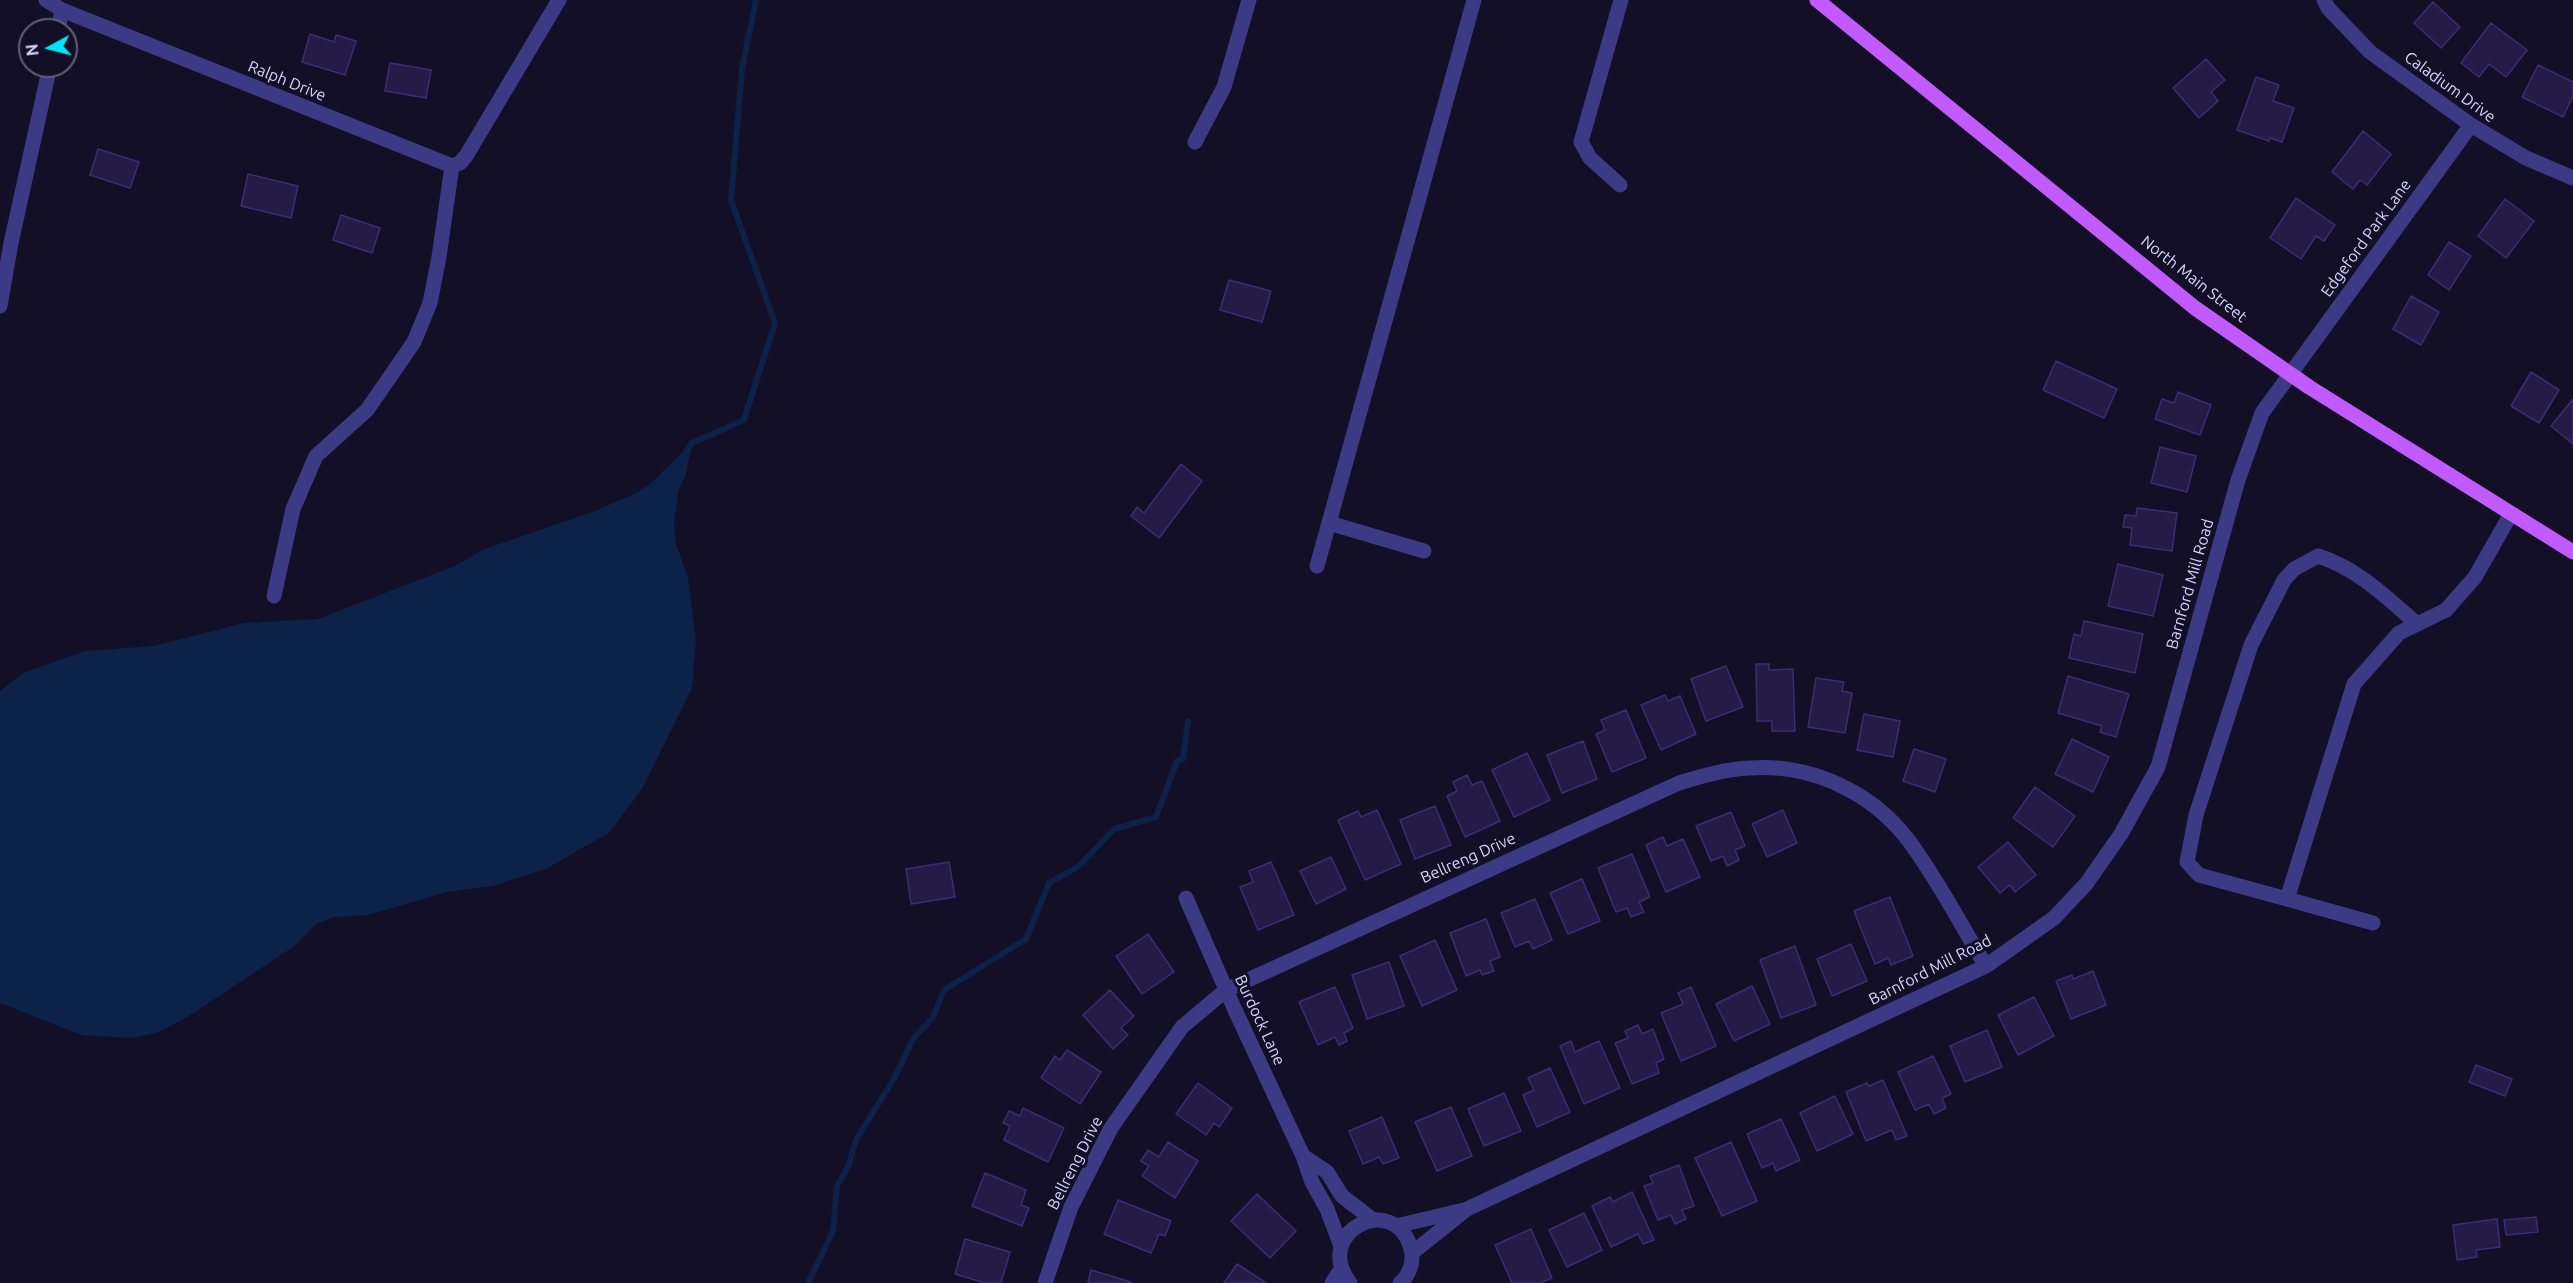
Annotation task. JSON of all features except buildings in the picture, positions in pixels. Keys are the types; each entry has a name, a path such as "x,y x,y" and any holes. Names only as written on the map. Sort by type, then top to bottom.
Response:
{"main road":[{"name":"North Main Street","path":"1817,0 2195,308 2309,387 2573,552"}],"street":[{"name":"Ralph Drive","path":"46,0 62,10 452,166"},
{"path":"274,596 293,509 316,456 367,410 414,342 430,303 452,166 460,163 466,156 559,0"},
{"path":"1195,142 1224,87 1249,0"},
{"path":"1317,566 1474,0"},
{"path":"1620,185 1590,158 1581,142 1621,0"},
{"name":"Caladium Drive","path":"2325,0 2328,8 2370,51 2471,125 2526,158 2573,178"},
{"path":"60,18 62,10"},
{"path":"0,306 6,243 47,78"},
{"name":"Edgeford Park Lane","path":"2292,374 2314,339 2471,125"},
{"name":"Barnford Mill Road","path":"1373,1220 1387,1221 1396,1226 1467,1209 1986,966 2054,918 2086,884 2121,834 2158,767 2238,480 2262,413 2292,374"},
{"path":"2287,898 2354,684 2399,633 2446,610 2475,577 2511,514"},
{"path":"1329,523 1424,551"},
{"path":"2373,923 2199,876 2187,862 2196,815 2251,645 2284,580 2294,569 2318,556 2340,563 2386,597 2417,624"},
{"name":"Bellreng Drive","path":"1045,1283 1071,1207 1111,1128 1182,1027 1226,990 1678,783 1715,773 1751,768 1790,769 1829,779 1858,793 1886,816 1909,841 1986,966"},
{"name":"Burdock Lane","path":"1186,898 1226,990 1304,1155 1312,1182 1327,1209 1341,1246"},
{"name":"Burdock Lane","path":"1304,1155 1327,1172 1342,1196 1373,1220"},
{"name":"Barnford Mill Road","path":"1412,1253 1467,1209"},
{"path":"1350,1283 1340,1260 1341,1246 1348,1233 1359,1224 1373,1220"},
{"path":"1396,1226 1404,1233 1412,1253 1411,1267 1400,1283"},
{"path":"1332,1283 1342,1268"}],"water":[{"path":"692,443 686,474 678,492 674,524 676,544 688,577 696,640 692,688 642,789 610,832 548,868 493,886 447,892 368,915 334,917 316,924 293,947 189,1016 157,1033 132,1038 81,1035 0,1003 0,691 23,673 85,651 153,646 244,623 318,619 457,565 482,550 595,511 634,494 649,485"}],"waterway":[{"path":"687,450 692,443 744,420 775,323 731,200 742,69 756,0"},
{"path":"808,1283 833,1231 837,1186 848,1167 856,1140 895,1077 913,1039 933,1017 944,990 1026,939 1049,883 1079,866 1114,829 1156,817 1177,761 1183,759 1188,721"}]}
